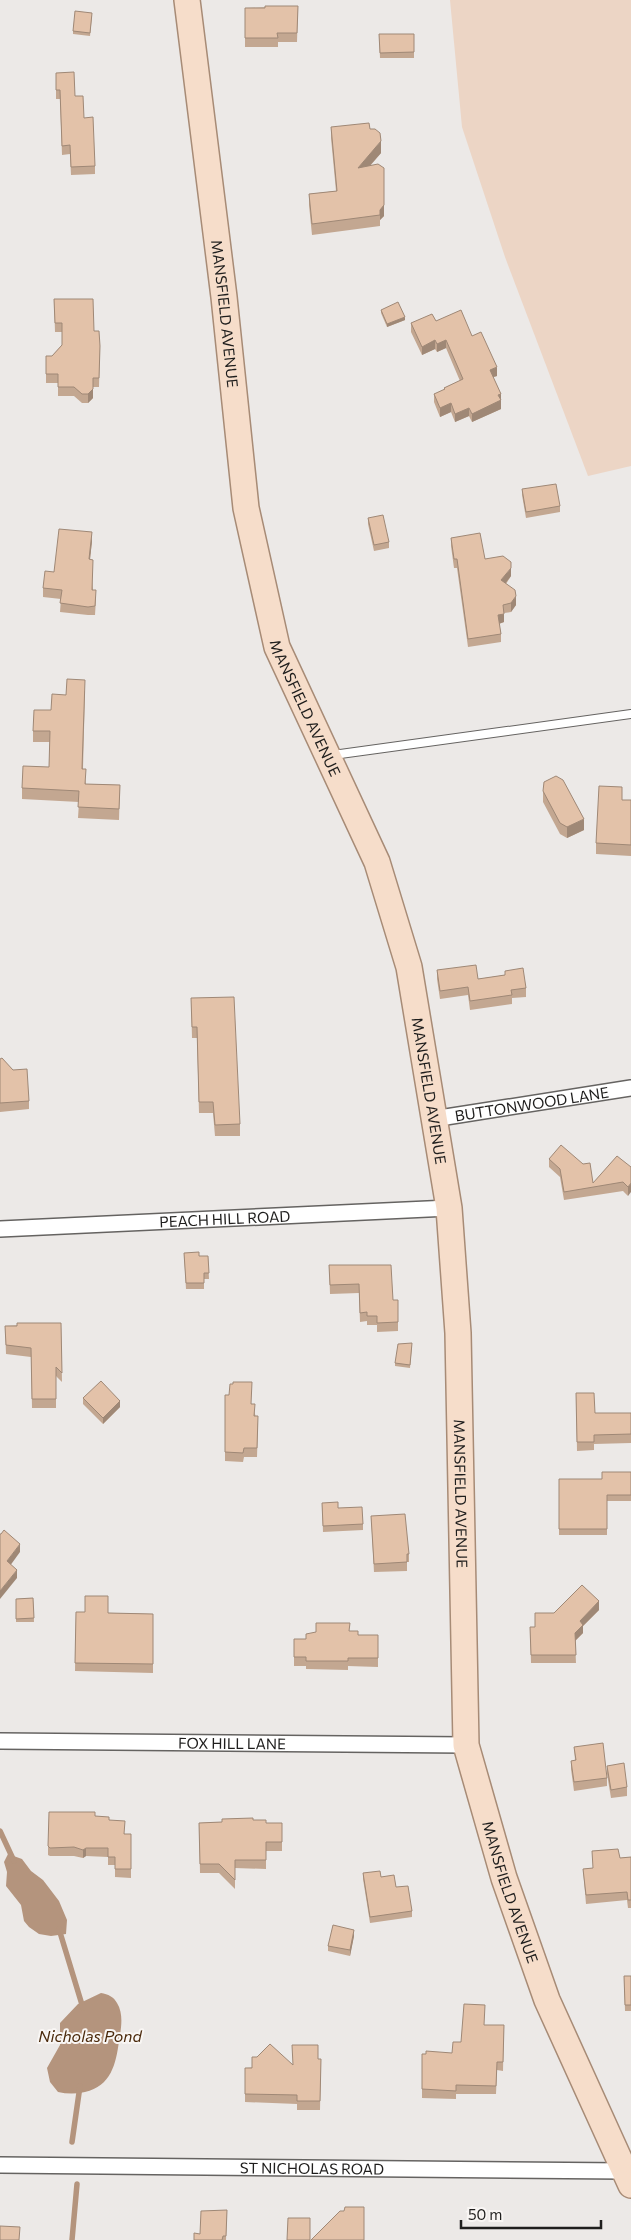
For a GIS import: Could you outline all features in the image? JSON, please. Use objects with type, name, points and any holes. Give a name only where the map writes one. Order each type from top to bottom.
[{"type":"main road","name":"MANSFIELD AVENUE","points":[[187,0],[224,297],[246,508],[277,647],[378,862],[409,967],[449,1208],[458,1333],[466,1745],[504,1878],[547,2000],[628,2178]]},
{"type":"street","name":"BUTTONWOOD LANE","points":[[433,1119],[631,1088]]},
{"type":"street","name":"PEACH HILL ROAD","points":[[0,1229],[449,1208]]},
{"type":"street","name":"FOX HILL LANE","points":[[0,1741],[466,1745]]},
{"type":"street","name":"ST NICHOLAS ROAD","points":[[0,2165],[628,2178]]},
{"type":"lane","points":[[328,756],[631,714]]},
{"type":"shaded area","points":[[450,0],[631,0],[631,466],[588,476],[505,257],[462,127]]},
{"type":"water","points":[[8,1854],[22,1859],[31,1871],[43,1880],[59,1901],[67,1920],[66,1934],[51,1936],[39,1934],[24,1921],[21,1905],[6,1886],[7,1872],[4,1862]]},
{"type":"water","name":"Nicholas Pond","points":[[101,1993],[114,1999],[121,2012],[121,2032],[111,2073],[101,2085],[94,2089],[75,2093],[58,2092],[50,2082],[47,2068],[60,2045],[60,2023],[78,2004]]},
{"type":"building","points":[[265,6],[298,6],[297,33],[277,33],[278,38],[245,38],[245,8],[265,8]]},
{"type":"building","points":[[75,11],[92,13],[90,33],[73,31]]},
{"type":"building","points":[[379,34],[414,34],[414,52],[380,53]]},
{"type":"building","points":[[74,72],[75,96],[83,96],[84,118],[93,117],[95,166],[71,167],[70,145],[62,146],[60,90],[56,90],[56,73]]},
{"type":"building","points":[[369,123],[370,129],[375,129],[380,133],[381,141],[358,168],[378,164],[384,168],[384,205],[380,210],[380,215],[312,224],[309,194],[337,191],[331,127]]},
{"type":"building","points":[[54,299],[93,299],[94,331],[99,331],[99,378],[93,378],[93,389],[88,394],[82,394],[74,387],[58,387],[58,374],[46,374],[46,356],[52,356],[62,345],[62,323],[55,323]]},
{"type":"building","points":[[398,302],[405,317],[387,324],[381,310]]},
{"type":"building","points":[[461,310],[472,336],[481,332],[497,367],[490,370],[501,394],[498,395],[501,400],[472,414],[469,408],[455,414],[451,403],[440,408],[434,394],[463,379],[446,340],[437,344],[435,340],[422,347],[411,323],[432,314],[436,321]]},
{"type":"building","points":[[556,484],[560,506],[526,512],[522,489]]},
{"type":"building","points":[[383,515],[389,542],[374,545],[368,518]]},
{"type":"building","points":[[59,529],[92,532],[89,559],[93,560],[92,590],[96,590],[95,606],[88,607],[60,603],[62,590],[43,588],[45,571],[54,572]]},
{"type":"building","points":[[480,533],[485,559],[503,556],[511,562],[511,568],[501,580],[515,590],[516,596],[511,603],[503,605],[504,614],[498,615],[501,634],[468,639],[457,559],[454,559],[451,538]]},
{"type":"building","points":[[67,679],[85,680],[82,769],[86,769],[85,784],[120,785],[119,809],[78,807],[79,791],[22,788],[23,766],[49,767],[50,731],[33,731],[34,710],[51,710],[52,694],[66,695]]},
{"type":"building","points":[[556,776],[563,780],[584,819],[567,827],[560,823],[543,791],[544,782]]},
{"type":"building","points":[[599,786],[622,787],[622,800],[631,800],[631,845],[596,843]]},
{"type":"building","points":[[476,965],[478,979],[505,975],[505,971],[523,968],[526,988],[511,990],[512,995],[470,1001],[468,987],[440,991],[437,970]]},
{"type":"building","points":[[234,997],[240,1124],[215,1125],[213,1102],[199,1102],[197,1027],[192,1027],[191,998]]},
{"type":"building","points":[[2,1058],[13,1070],[27,1069],[29,1101],[0,1103],[0,1059]]},
{"type":"building","points":[[561,1145],[583,1164],[590,1163],[593,1183],[617,1156],[631,1167],[631,1183],[628,1187],[623,1182],[564,1192],[560,1169],[549,1159]]},
{"type":"building","points":[[199,1252],[199,1256],[208,1256],[209,1273],[204,1273],[204,1283],[186,1283],[184,1253]]},
{"type":"building","points":[[329,1265],[391,1265],[393,1300],[398,1300],[398,1322],[377,1323],[377,1316],[367,1316],[367,1312],[360,1313],[359,1284],[330,1285]]},
{"type":"building","points":[[17,1323],[61,1323],[62,1373],[56,1367],[56,1399],[32,1399],[31,1348],[6,1345],[5,1326],[17,1326]]},
{"type":"building","points":[[412,1343],[410,1365],[395,1363],[398,1344]]},
{"type":"building","points":[[101,1381],[120,1401],[103,1418],[83,1398]]},
{"type":"building","points":[[233,1382],[252,1382],[251,1404],[255,1404],[254,1416],[258,1416],[257,1448],[244,1448],[243,1453],[225,1452],[225,1395],[229,1395],[230,1384],[233,1384]]},
{"type":"building","points":[[576,1393],[594,1393],[595,1413],[631,1413],[631,1434],[594,1435],[594,1442],[577,1442]]},
{"type":"building","points":[[602,1472],[631,1472],[631,1495],[607,1495],[607,1529],[559,1529],[559,1479],[602,1479]]},
{"type":"building","points":[[338,1502],[338,1508],[362,1507],[363,1524],[323,1526],[322,1503]]},
{"type":"building","points":[[405,1514],[409,1554],[407,1554],[407,1562],[374,1564],[371,1516]]},
{"type":"building","points":[[4,1530],[20,1544],[7,1561],[17,1570],[0,1591],[0,1534]]},
{"type":"building","points":[[582,1585],[599,1601],[580,1621],[583,1625],[575,1633],[576,1655],[531,1655],[530,1627],[535,1627],[535,1613],[554,1613]]},
{"type":"building","points":[[85,1596],[108,1596],[108,1613],[153,1614],[153,1664],[75,1663],[76,1612],[85,1612]]},
{"type":"building","points":[[33,1598],[34,1618],[16,1619],[16,1599]]},
{"type":"building","points":[[316,1623],[350,1623],[349,1631],[358,1631],[358,1635],[378,1635],[378,1658],[348,1658],[348,1661],[306,1661],[306,1657],[294,1657],[294,1639],[306,1639],[306,1634],[316,1632]]},
{"type":"building","points":[[603,1743],[607,1778],[574,1782],[571,1761],[576,1760],[574,1747]]},
{"type":"building","points":[[624,1763],[627,1787],[611,1790],[607,1766]]},
{"type":"building","points":[[49,1812],[95,1812],[95,1816],[109,1817],[109,1820],[125,1821],[124,1834],[131,1834],[131,1869],[115,1869],[115,1857],[108,1857],[108,1848],[86,1848],[83,1850],[74,1847],[50,1848],[48,1846]]},
{"type":"building","points":[[253,1818],[253,1820],[266,1820],[266,1823],[282,1823],[282,1842],[266,1842],[266,1860],[235,1860],[235,1880],[219,1864],[200,1864],[199,1823],[222,1822],[222,1819]]},
{"type":"building","points":[[618,1849],[620,1858],[631,1857],[631,1900],[628,1900],[627,1892],[586,1895],[583,1869],[593,1868],[592,1851]]},
{"type":"building","points":[[380,1871],[381,1877],[394,1875],[396,1887],[408,1886],[412,1911],[370,1917],[363,1873]]},
{"type":"building","points":[[333,1925],[354,1930],[350,1950],[328,1946]]},
{"type":"building","points":[[624,1976],[631,1976],[631,2005],[625,2005]]},
{"type":"building","points":[[464,2004],[485,2005],[484,2025],[504,2025],[503,2062],[497,2062],[496,2086],[456,2085],[456,2091],[422,2089],[422,2054],[426,2054],[426,2051],[452,2053],[453,2042],[461,2042]]},
{"type":"building","points":[[270,2044],[293,2065],[292,2045],[318,2045],[318,2059],[321,2059],[320,2101],[297,2101],[297,2095],[245,2094],[245,2068],[252,2068],[252,2057],[257,2057]]},
{"type":"building","points":[[345,2207],[364,2207],[364,2240],[311,2240],[340,2211],[344,2211]]},
{"type":"building","points":[[227,2210],[226,2236],[223,2236],[222,2240],[194,2240],[194,2233],[200,2234],[201,2211]]},
{"type":"building","points":[[288,2218],[310,2218],[310,2240],[287,2240]]},
{"type":"building","points":[[0,2226],[20,2227],[19,2240],[0,2240]]},
{"type":"waterway","points":[[0,1831],[14,1861]]},
{"type":"waterway","points":[[59,1929],[83,2008]]},
{"type":"waterway","points":[[72,2142],[80,2086]]},
{"type":"waterway","points":[[72,2240],[77,2184]]}]
